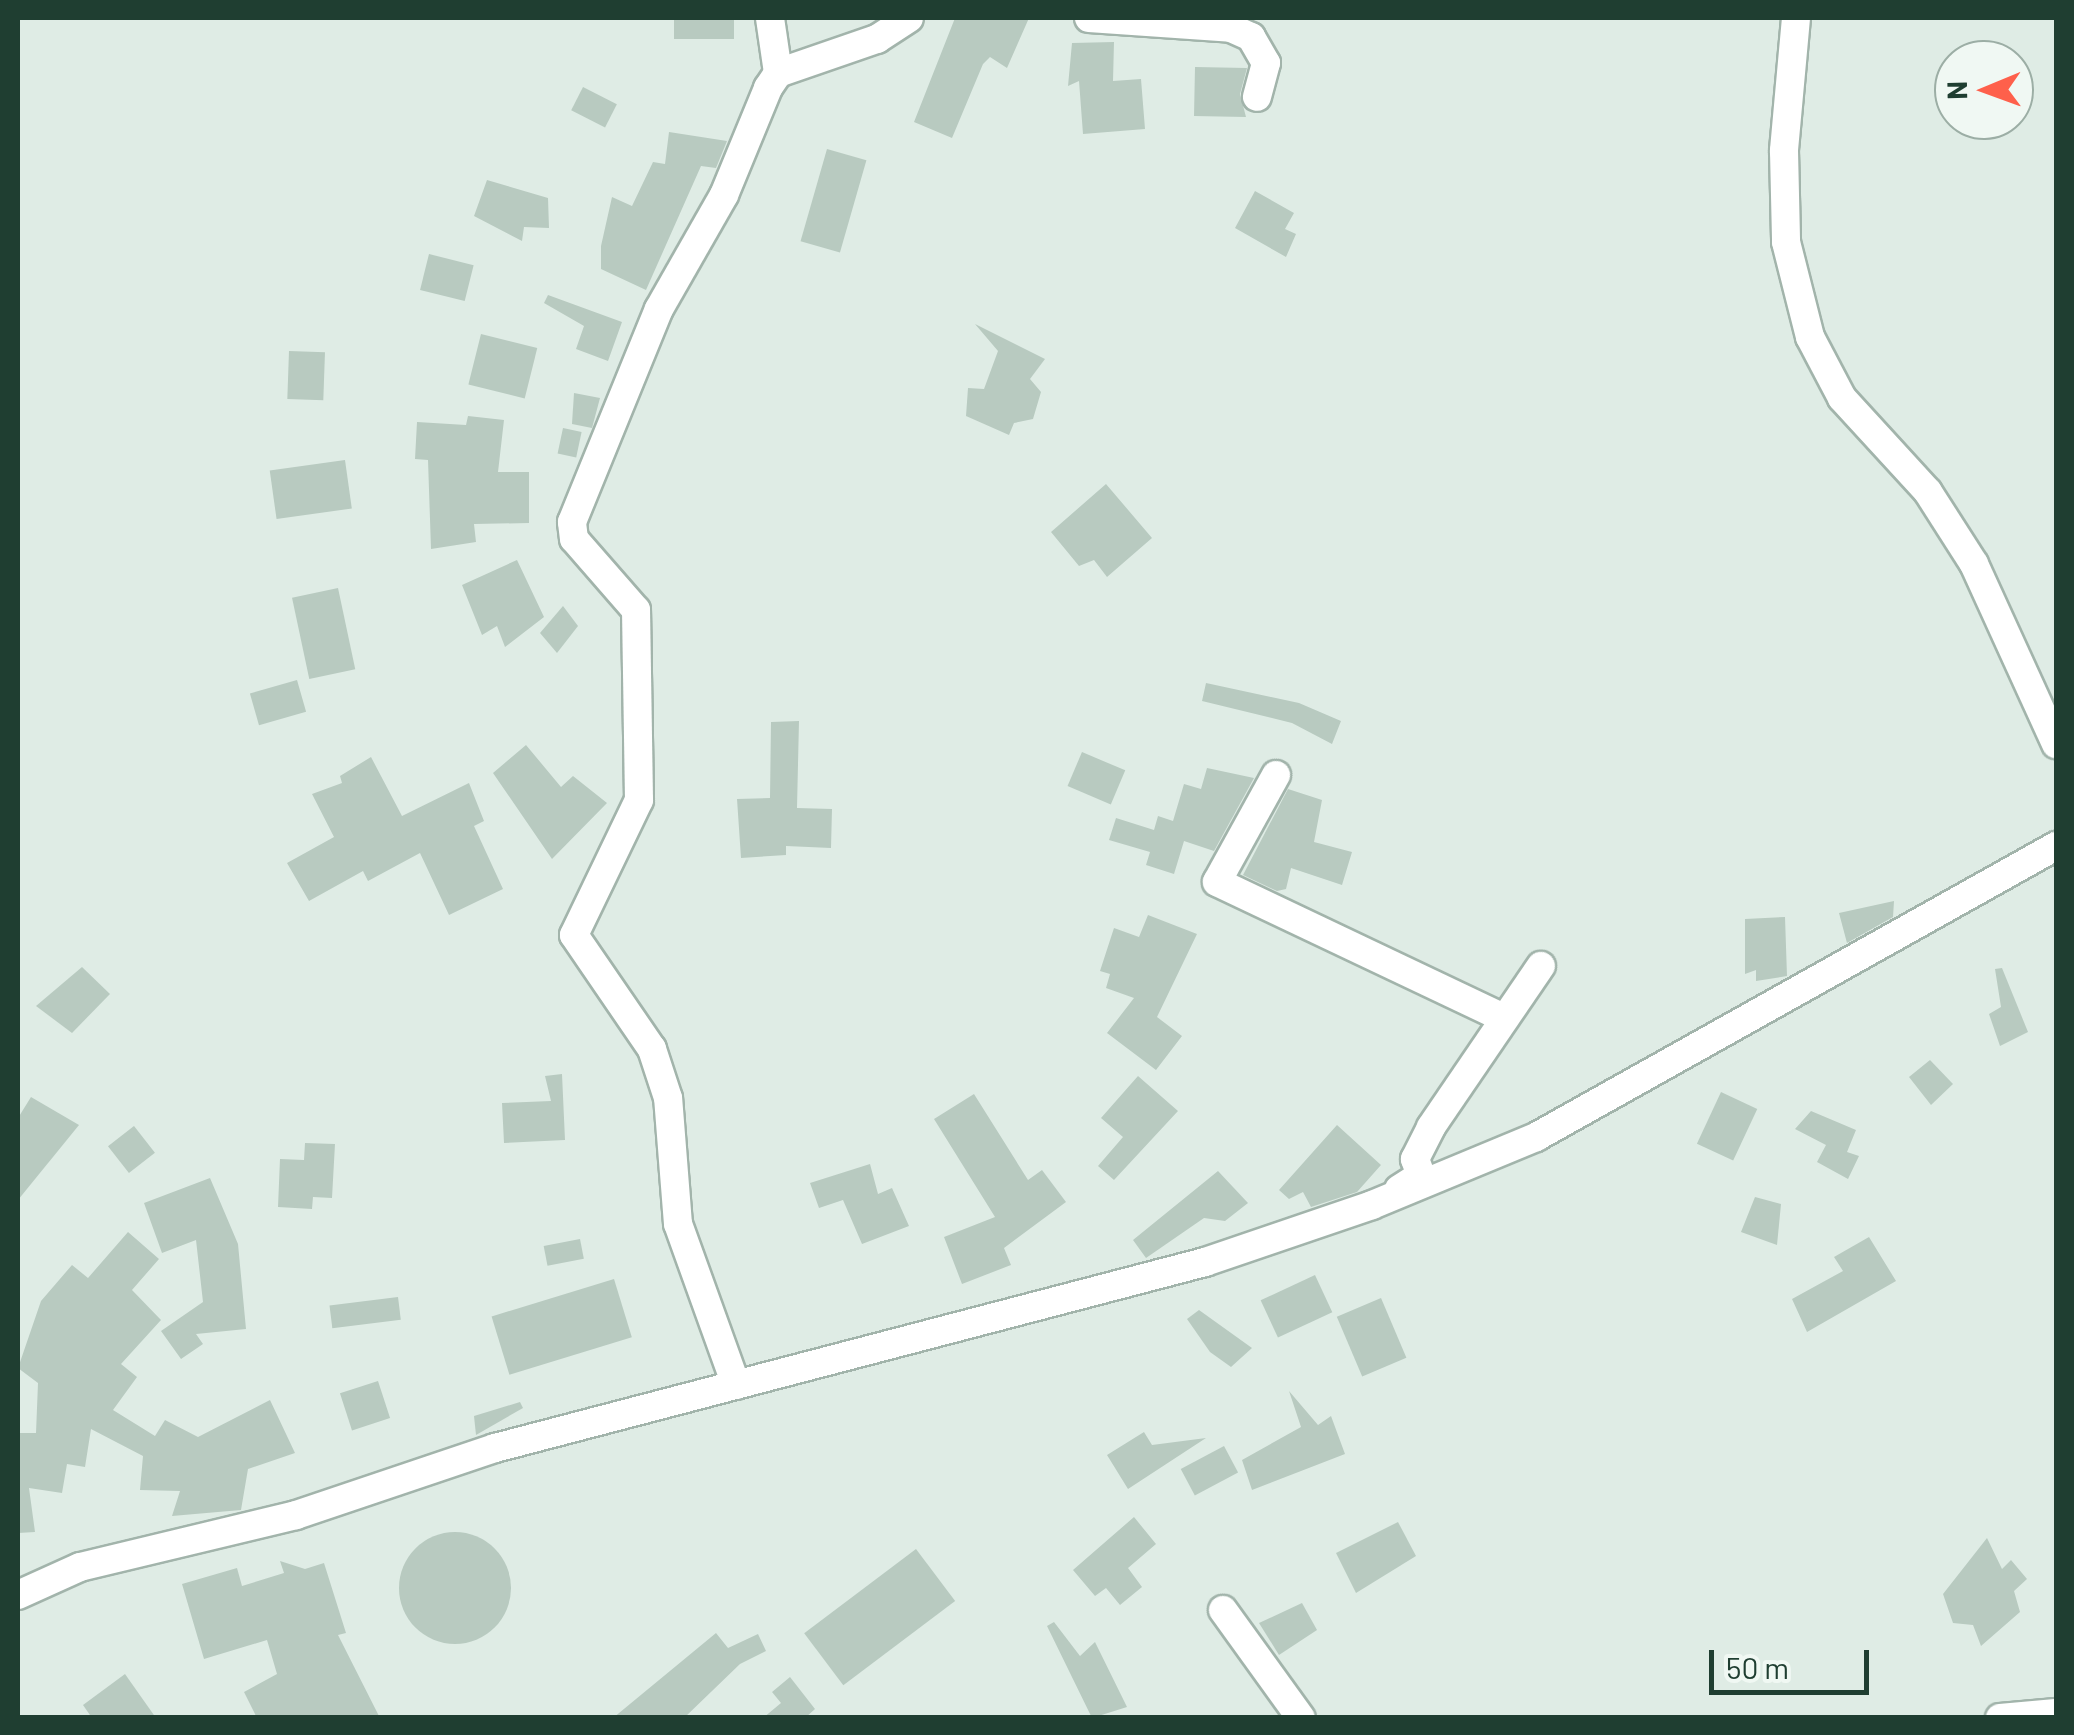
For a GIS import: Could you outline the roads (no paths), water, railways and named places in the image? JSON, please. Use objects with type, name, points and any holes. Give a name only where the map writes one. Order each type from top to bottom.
[{"type":"street","points":[[736,1386],[678,1224],[668,1098],[652,1049],[574,935],[639,800],[636,610],[574,539],[572,522],[659,309],[724,195],[778,73],[770,18]]},
{"type":"street","points":[[778,73],[877,38],[908,18]]},
{"type":"street","points":[[1089,18],[1231,28],[1251,37],[1266,62],[1258,97]]},
{"type":"street","points":[[1796,18],[1784,151],[1786,242],[1810,337],[1842,398],[1928,492],[1974,564],[2056,744]]},
{"type":"street","points":[[1276,776],[1217,882],[1503,1018]]},
{"type":"street","points":[[18,1595],[80,1567],[296,1515],[496,1448],[1205,1262],[1372,1205],[1536,1137],[2056,846]]},
{"type":"street","points":[[1372,1205],[1422,1175],[1415,1158],[1431,1127],[1542,966]]},
{"type":"street","points":[[1224,1610],[1301,1718]]},
{"type":"street","points":[[2000,1718],[2056,1713]]}]
